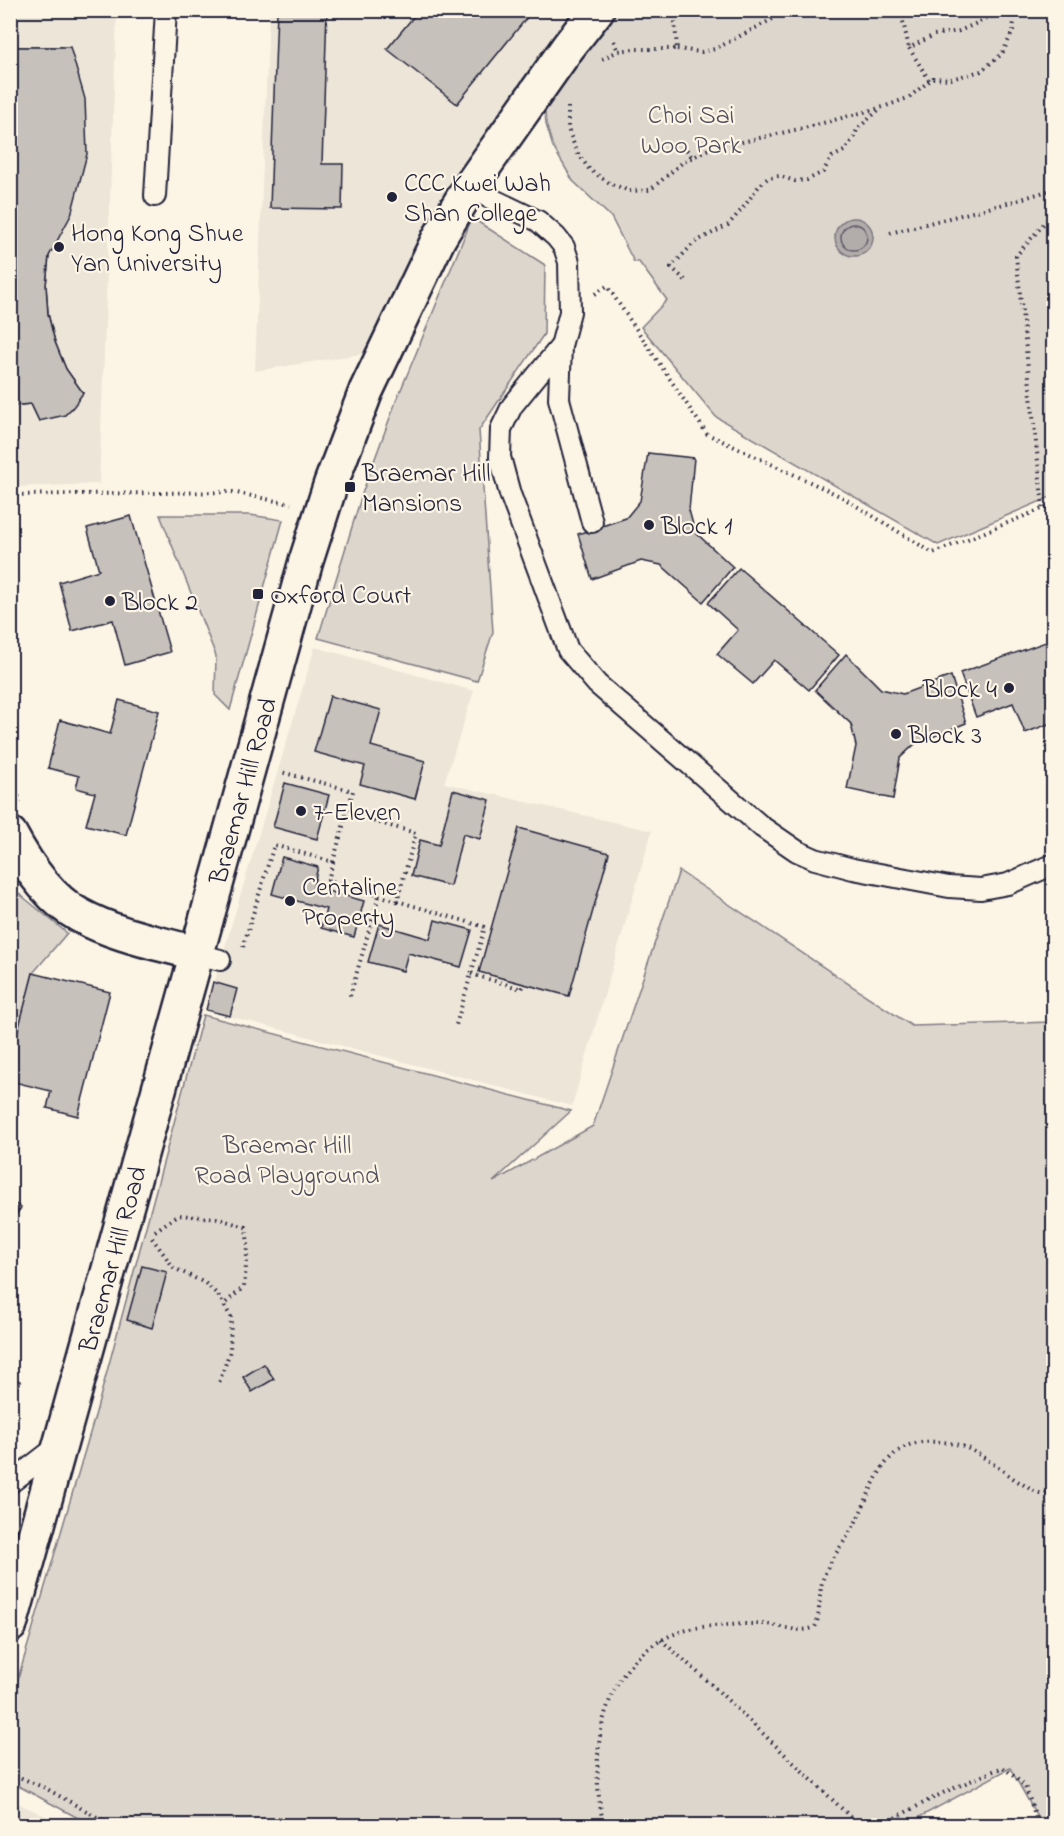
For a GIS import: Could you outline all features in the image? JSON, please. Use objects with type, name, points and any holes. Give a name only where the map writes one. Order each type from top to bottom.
[{"type":"street","name":"Braemar Hill Road","points":[[10,1625],[60,1445],[209,957],[306,561],[331,483],[366,391],[439,238],[469,188],[568,48],[605,23]]},
{"type":"street","points":[[10,834],[21,855],[52,895],[77,914],[106,928],[209,957]]},
{"type":"lane","points":[[155,196],[166,10]]},
{"type":"lane","points":[[469,188],[538,221],[564,247],[569,262],[570,312],[561,346],[559,399],[592,522]]},
{"type":"lane","points":[[561,346],[512,406],[501,429],[500,457],[510,494],[568,650],[586,673],[762,826],[797,851],[815,859],[853,870],[949,887],[981,889],[1008,884],[1053,864]]},
{"type":"lane","points":[[10,1483],[60,1445]]},
{"type":"path","points":[[675,10],[677,49]]},
{"type":"path","points":[[594,64],[618,51],[634,49],[677,49],[701,52],[715,49],[790,10]]},
{"type":"path","points":[[904,10],[902,17],[909,48],[929,80]]},
{"type":"path","points":[[909,48],[934,35],[959,31],[993,16],[997,10]]},
{"type":"path","points":[[568,103],[568,129],[576,152],[590,169],[609,183],[630,191],[650,190],[684,162],[707,150],[883,107],[908,98],[933,78],[951,79],[981,72],[1002,54],[1013,31],[1016,10]]},
{"type":"path","points":[[605,23],[618,51]]},
{"type":"path","points":[[685,280],[670,267],[695,242],[728,225],[768,178],[779,176],[795,181],[807,180],[823,172],[831,157],[844,151],[855,136],[857,129],[883,107]]},
{"type":"path","points":[[684,145],[692,158]]},
{"type":"path","points":[[890,233],[1053,189]]},
{"type":"path","points":[[1043,508],[1016,256],[1053,212]]},
{"type":"path","points":[[570,312],[607,286],[707,434],[842,497],[933,553],[1053,504]]},
{"type":"path","points":[[10,495],[232,492],[298,506]]},
{"type":"path","points":[[277,771],[353,791],[328,880],[485,927],[456,1025]]},
{"type":"path","points":[[347,814],[416,833],[397,901]]},
{"type":"path","points":[[240,956],[274,845],[333,862]]},
{"type":"path","points":[[350,996],[379,896]]},
{"type":"path","points":[[471,974],[522,990],[524,984]]},
{"type":"path","points":[[219,1383],[230,1351],[231,1317],[223,1305],[218,1295],[205,1283],[174,1268],[149,1234],[178,1215],[216,1218],[246,1227],[248,1245],[244,1287],[223,1305]]},
{"type":"path","points":[[604,1826],[597,1767],[600,1737],[609,1701],[631,1664],[661,1640],[682,1631],[710,1626],[760,1624],[799,1630],[815,1627],[818,1622],[823,1580],[831,1560],[855,1524],[877,1476],[894,1454],[913,1444],[943,1442],[963,1446],[1034,1491],[1043,1493],[1053,1490]]},
{"type":"path","points":[[661,1640],[712,1685],[860,1826]]},
{"type":"path","points":[[879,1826],[947,1791],[1003,1767],[1025,1786],[1040,1826]]},
{"type":"path","points":[[10,1773],[47,1789],[113,1826]]},
{"type":"shaded area","name":"Hong Kong Shue Yan University","points":[[10,11],[117,11],[99,484],[11,487]]},
{"type":"shaded area","name":"CCC Kwei Wah Shan College","points":[[269,11],[277,11],[270,207],[343,164],[322,164],[327,11],[419,11],[388,49],[456,104],[533,11],[578,11],[446,187],[373,352],[255,371]]},
{"type":"shaded area","points":[[315,647],[474,691],[444,783],[652,831],[572,1106],[206,1010]]},
{"type":"shaded area","points":[[11,1800],[64,1825],[11,1825]]},
{"type":"green space","name":"Choi Sai Woo Park","points":[[613,11],[1053,11],[1053,496],[938,545],[716,417],[641,327],[667,300],[639,262],[634,262],[611,217],[573,181],[553,147],[546,124],[544,100]]},
{"type":"green space","points":[[472,218],[545,265],[544,334],[479,430],[493,632],[477,681],[318,638],[363,491],[395,404]]},
{"type":"green space","points":[[160,515],[250,515],[283,520],[230,710],[215,695],[216,656]]},
{"type":"green space","name":"Braemar Hill Road Playground","points":[[679,871],[912,1026],[1053,1022],[1053,1825],[1042,1825],[1010,1768],[905,1825],[91,1825],[11,1782],[10,1706],[95,1416],[203,1015],[571,1111],[493,1182],[593,1126]]},
{"type":"green space","points":[[11,887],[67,933],[33,973],[11,1061]]},
{"type":"water","points":[[854,218],[861,219],[867,224],[872,230],[872,244],[867,250],[861,255],[854,256],[847,255],[841,250],[836,244],[835,237],[836,230],[841,224],[847,219]]},
{"type":"building","points":[[277,10],[327,10],[322,164],[343,164],[342,209],[270,208]]},
{"type":"building","points":[[419,10],[533,10],[457,104],[387,49]]},
{"type":"building","points":[[10,47],[62,47],[77,98],[80,125],[75,177],[49,256],[46,285],[48,314],[55,342],[66,369],[83,393],[39,421],[31,404],[10,406]]},
{"type":"building","points":[[10,47],[70,47],[85,99],[87,154],[71,215],[49,256],[46,285],[48,314],[55,342],[66,369],[83,393],[65,415],[39,421],[31,404],[10,406]]},
{"type":"building","name":"Block 1","points":[[648,453],[694,458],[689,510],[695,532],[733,567],[703,602],[661,565],[641,561],[592,579],[578,534],[626,518],[640,501]]},
{"type":"building","name":"Block 2","points":[[131,516],[170,652],[125,665],[113,620],[72,631],[59,582],[99,570],[87,528]]},
{"type":"building","points":[[739,568],[839,655],[809,690],[774,660],[753,684],[717,654],[738,630],[708,603]]},
{"type":"building","name":"Block 4","points":[[1054,639],[1054,722],[1025,733],[1013,703],[976,717],[960,673]]},
{"type":"building","name":"Block 3","points":[[846,654],[881,689],[903,694],[951,676],[966,723],[915,744],[900,758],[893,799],[847,789],[856,746],[851,724],[815,690]]},
{"type":"building","points":[[330,696],[381,710],[371,746],[425,761],[415,799],[360,784],[365,766],[314,752]]},
{"type":"building","points":[[119,700],[159,711],[126,835],[86,825],[95,793],[76,788],[79,776],[48,768],[60,720],[110,734]]},
{"type":"building","name":"7-Eleven","points":[[285,783],[329,795],[317,839],[273,827]]},
{"type":"building","points":[[453,790],[490,800],[480,839],[463,834],[450,886],[411,876],[420,840],[439,845]]},
{"type":"building","points":[[519,828],[609,853],[569,996],[479,972]]},
{"type":"building","points":[[282,857],[318,867],[313,887],[364,901],[354,937],[321,928],[326,909],[272,894]]},
{"type":"building","points":[[435,920],[472,930],[461,967],[408,953],[403,971],[368,962],[379,924],[430,939]]},
{"type":"building","points":[[33,973],[110,992],[78,1116],[47,1108],[51,1091],[10,1081],[10,1061]]},
{"type":"building","points":[[213,982],[237,989],[230,1016],[206,1010]]},
{"type":"building","points":[[10,1200],[21,1208],[10,1223]]},
{"type":"building","points":[[142,1266],[167,1272],[152,1328],[127,1320]]},
{"type":"building","points":[[264,1364],[274,1379],[252,1392],[243,1377]]},
{"type":"building","points":[[10,1375],[21,1382],[10,1396]]},
{"type":"place","name":"CCC Kwei Wah Shan College","points":[[392,197]]},
{"type":"place","name":"Hong Kong Shue Yan University","points":[[59,247]]},
{"type":"place","name":"Braemar Hill Mansions","points":[[350,487]]},
{"type":"place","name":"Block 1","points":[[649,525]]},
{"type":"place","name":"Oxford Court","points":[[258,594]]},
{"type":"place","name":"Block 2","points":[[110,601]]},
{"type":"place","name":"Block 4","points":[[1009,688]]},
{"type":"place","name":"Block 3","points":[[896,734]]},
{"type":"place","name":"7-Eleven","points":[[301,811]]},
{"type":"place","name":"Centaline Property","points":[[290,901]]}]
